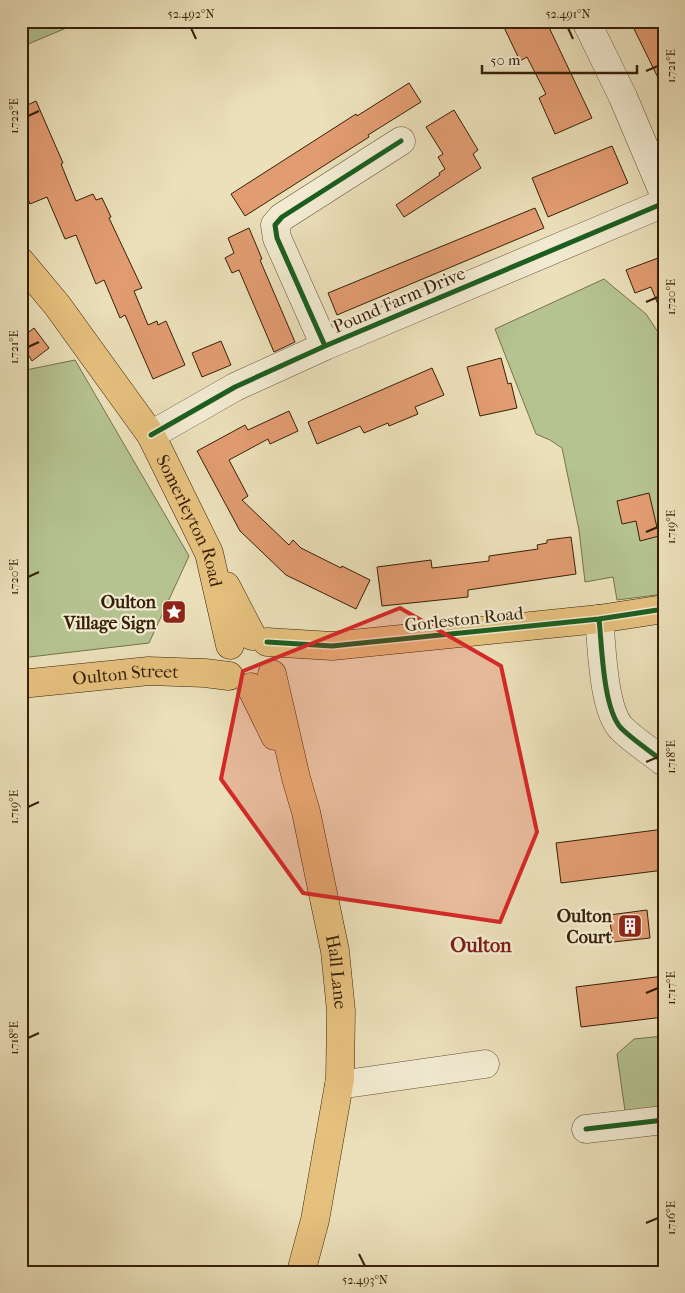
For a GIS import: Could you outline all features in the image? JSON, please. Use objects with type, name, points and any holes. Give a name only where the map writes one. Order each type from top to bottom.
[{"type":"main road","name":"Somerleyton Road","points":[[21,262],[58,306],[150,435],[209,553],[250,660]]},
{"type":"main road","name":"Gorleston Road","points":[[250,660],[332,646],[599,619],[664,609]]},
{"type":"main road","name":"Oulton Street","points":[[21,684],[250,660]]},
{"type":"main road","name":"Hall Lane","points":[[250,660],[296,778],[306,812],[335,951],[341,1011],[339,1085],[315,1220],[301,1272]]},
{"type":"street","points":[[586,21],[623,98],[664,194]]},
{"type":"street","points":[[325,346],[277,238],[275,225],[282,217],[401,141]]},
{"type":"street","name":"Pound Farm Drive","points":[[150,435],[235,387],[325,346],[664,203]]},
{"type":"street","points":[[599,619],[611,711],[621,727],[664,762]]},
{"type":"street","points":[[339,1085],[485,1064]]},
{"type":"street","points":[[586,1129],[664,1120]]},
{"type":"highlighted area","points":[[400,608],[501,666],[537,832],[500,922],[303,893],[221,779],[243,671]]},
{"type":"green space","points":[[21,21],[83,21],[21,47]]},
{"type":"green space","points":[[604,279],[646,314],[664,341],[664,594],[617,600],[613,577],[585,582],[579,530],[562,448],[536,434],[495,329]]},
{"type":"green space","points":[[75,360],[189,556],[149,643],[21,658],[21,371]]},
{"type":"green space","points":[[664,1036],[664,1106],[625,1111],[617,1054],[634,1039]]},
{"type":"building","points":[[501,21],[546,21],[592,118],[555,134],[539,98],[546,94],[527,57],[520,61]]},
{"type":"building","points":[[630,21],[664,21],[664,90],[640,41]]},
{"type":"building","points":[[409,83],[421,102],[245,216],[231,194],[356,114],[357,116]]},
{"type":"building","points":[[36,101],[63,163],[61,164],[76,201],[93,194],[96,200],[102,198],[111,217],[109,218],[142,288],[134,291],[148,325],[157,321],[158,325],[166,321],[185,365],[153,379],[125,315],[120,318],[104,280],[96,284],[76,235],[65,239],[47,197],[30,204],[21,182],[21,108]]},
{"type":"building","points":[[454,110],[478,150],[473,154],[481,168],[404,217],[396,205],[440,175],[439,173],[445,169],[438,157],[443,154],[426,127]]},
{"type":"building","points":[[612,146],[628,183],[548,217],[532,178]]},
{"type":"building","points":[[535,208],[544,228],[337,315],[328,293]]},
{"type":"building","points":[[249,228],[262,259],[260,260],[295,342],[274,352],[239,270],[232,273],[225,258],[234,253],[228,238]]},
{"type":"building","points":[[658,258],[664,273],[663,317],[651,287],[635,293],[626,270]]},
{"type":"building","points":[[34,328],[49,348],[32,361],[29,356],[21,361],[21,338]]},
{"type":"building","points":[[221,341],[231,365],[202,377],[192,353]]},
{"type":"building","points":[[501,358],[508,384],[511,383],[517,408],[480,416],[467,367]]},
{"type":"building","points":[[432,368],[444,395],[415,407],[418,414],[389,426],[388,423],[364,433],[360,426],[317,444],[308,422]]},
{"type":"building","points":[[289,411],[298,431],[270,444],[268,439],[229,460],[248,496],[242,500],[289,545],[293,540],[301,548],[370,580],[356,609],[286,575],[240,531],[197,451],[245,425],[248,430]]},
{"type":"building","points":[[649,493],[659,536],[640,541],[636,521],[622,524],[617,501]]},
{"type":"building","points":[[571,537],[576,574],[468,590],[468,597],[382,606],[377,567],[431,560],[432,568],[489,561],[489,556],[538,549],[537,545],[547,543],[547,540]]},
{"type":"building","points":[[664,829],[664,870],[561,883],[556,843]]},
{"type":"building","points":[[647,910],[650,938],[613,942],[609,915]]},
{"type":"building","points":[[664,976],[664,1017],[581,1027],[576,987]]},
{"type":"cycle path","points":[[325,346],[277,238],[275,225],[282,217],[401,141]]},
{"type":"cycle path","points":[[151,435],[235,387],[325,346],[664,203]]},
{"type":"cycle path","points":[[267,642],[332,646],[599,619],[664,609]]},
{"type":"cycle path","points":[[599,619],[604,676],[610,706],[615,719],[621,728],[664,762]]},
{"type":"cycle path","points":[[586,1129],[664,1120]]},
{"type":"place","name":"Oulton Village Sign","points":[[174,612]]},
{"type":"place","name":"Oulton Court","points":[[630,926]]},
{"type":"district","name":"Oulton","points":[[481,945]]}]
